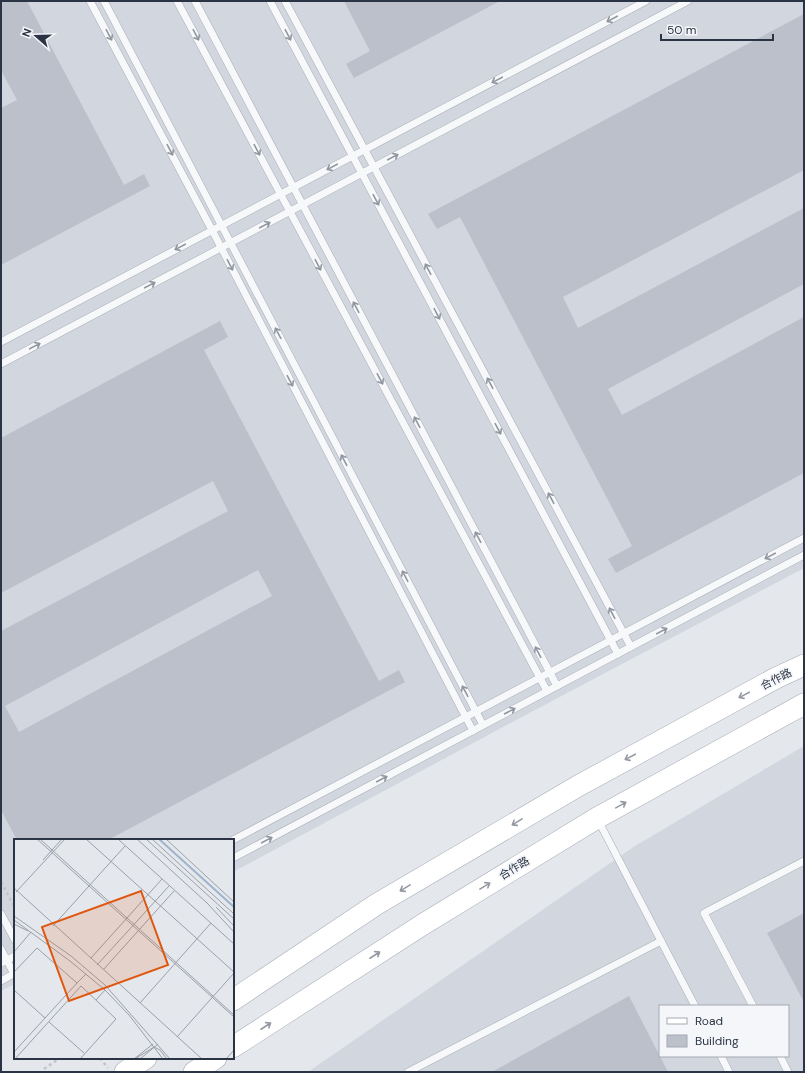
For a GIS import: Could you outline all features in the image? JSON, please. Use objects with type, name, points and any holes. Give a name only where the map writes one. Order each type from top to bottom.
[{"type":"main road","name":"合作路","points":[[234,999],[377,904],[571,790],[776,678],[804,665]]},
{"type":"main road","name":"合作路","points":[[234,1046],[422,925],[597,818],[804,704]]},
{"type":"main road","points":[[125,1072],[144,1059]]},
{"type":"main road","points":[[194,1072],[214,1059]]},
{"type":"lane","points":[[90,1],[212,230],[472,731]]},
{"type":"lane","points":[[104,1],[483,725]]},
{"type":"lane","points":[[177,1],[547,692]]},
{"type":"lane","points":[[195,1],[557,686]]},
{"type":"lane","points":[[270,1],[618,654]]},
{"type":"lane","points":[[285,1],[631,647]]},
{"type":"lane","points":[[1,342],[646,1]]},
{"type":"lane","points":[[1,364],[688,1]]},
{"type":"lane","points":[[234,839],[804,538]]},
{"type":"lane","points":[[234,857],[804,555]]},
{"type":"lane","points":[[597,818],[694,1005]]},
{"type":"lane","points":[[752,1005],[704,913],[804,861]]},
{"type":"lane","points":[[1,914],[14,938]]},
{"type":"lane","points":[[408,1072],[661,941]]},
{"type":"lane","points":[[1,949],[4,962],[14,974],[1,981]]},
{"type":"lane","points":[[4,962],[14,957]]},
{"type":"lane","points":[[722,1057],[729,1072]]},
{"type":"lane","points":[[780,1057],[788,1072]]},
{"type":"path","points":[[1,882],[14,905]]},
{"type":"path","points":[[44,1069],[59,1059]]},
{"type":"path","points":[[101,1059],[110,1072]]},
{"type":"shaded area","points":[[1,1],[804,1],[804,568],[234,871],[234,839],[14,839],[14,984],[1,991]]},
{"type":"shaded area","points":[[804,746],[804,1072],[308,1072],[635,846]]},
{"type":"building","points":[[1,1],[27,1],[124,185],[144,174],[150,186],[1,265],[1,108],[17,100],[1,70]]},
{"type":"building","points":[[344,1],[500,1],[354,78],[346,64],[370,51]]},
{"type":"building","points":[[804,14],[804,170],[563,297],[578,328],[804,208],[804,284],[608,389],[622,415],[804,317],[804,473],[616,573],[608,559],[632,546],[460,217],[437,229],[428,214]]},
{"type":"building","points":[[220,321],[228,337],[204,350],[379,681],[399,670],[405,682],[110,839],[16,839],[1,810],[1,631],[228,511],[213,481],[1,593],[1,438]],"holes":[[[258,570],[272,596],[19,732],[5,706]]]},
{"type":"building","points":[[804,913],[804,1002],[767,933]]},
{"type":"building","points":[[629,996],[668,1072],[492,1072]]}]
